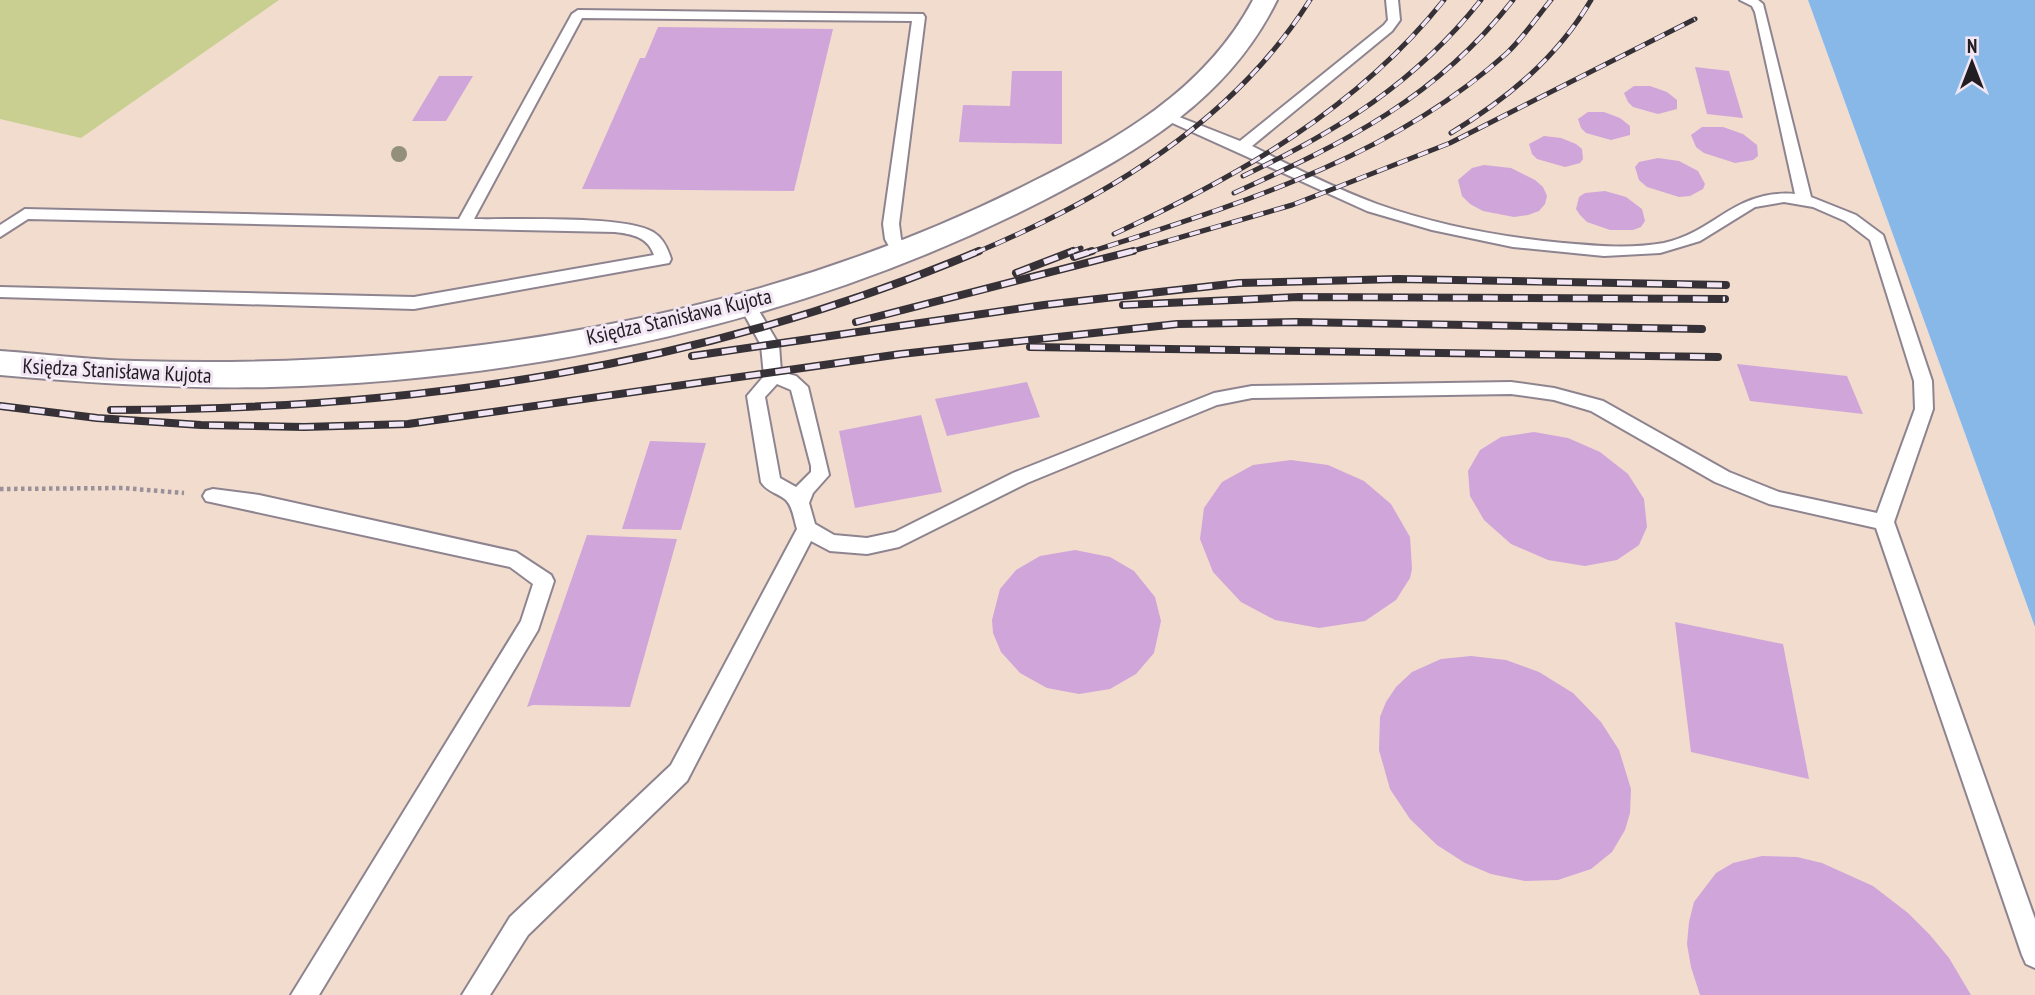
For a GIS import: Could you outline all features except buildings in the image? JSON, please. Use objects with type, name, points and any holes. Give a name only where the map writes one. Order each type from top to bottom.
[{"type":"street","name":"Księdza Stanisława Kujota","points":[[0,363],[84,372],[164,376],[258,376],[356,370],[542,348],[746,303],[901,253],[984,219],[1108,154],[1164,116],[1205,82],[1233,53],[1253,25],[1265,0]]},
{"type":"lane","points":[[1241,146],[1388,28],[1394,20],[1392,0]]},
{"type":"lane","points":[[1746,0],[1757,4],[1761,12],[1804,200]]},
{"type":"lane","points":[[464,224],[578,14],[919,17],[891,223],[892,239],[901,253]]},
{"type":"lane","points":[[1164,116],[1241,146],[1331,190],[1391,214],[1507,242],[1578,249],[1631,251],[1664,248],[1687,241],[1751,204],[1774,197],[1804,200],[1835,209],[1861,223],[1877,238],[1923,381],[1924,409],[1884,522],[2035,955]]},
{"type":"lane","points":[[0,232],[25,214],[627,228],[654,239],[663,259],[414,303],[0,292]]},
{"type":"lane","points":[[746,303],[770,345],[773,377],[756,396],[771,482],[791,493],[799,503],[807,528],[830,543],[867,546],[899,539],[1020,478],[1214,399],[1252,392],[1511,388],[1554,394],[1597,406],[1722,477],[1776,499],[1884,522]]},
{"type":"lane","points":[[773,377],[790,380],[799,387],[820,466],[820,475],[805,489],[799,503]]},
{"type":"lane","points":[[213,496],[259,503],[516,560],[544,581],[531,624],[304,995]]},
{"type":"lane","points":[[475,995],[519,926],[678,773],[807,528]]},
{"type":"path","points":[[0,489],[123,488],[213,496]]},
{"type":"shaded area","points":[[0,0],[1808,0],[2035,627],[2035,995],[0,995]]},
{"type":"green space","points":[[0,0],[279,0],[81,138],[0,119]]},
{"type":"water","points":[[1808,0],[2035,0],[2035,627]]},
{"type":"railway","points":[[975,253],[1072,207],[1163,152],[1205,119],[1244,83],[1279,44],[1310,0]]},
{"type":"railway","points":[[1114,234],[1250,163],[1334,107],[1410,39],[1444,0]]},
{"type":"railway","points":[[1243,176],[1311,141],[1373,102],[1429,56],[1481,0]]},
{"type":"railway","points":[[1234,193],[1351,136],[1420,91],[1483,35],[1513,0]]},
{"type":"railway","points":[[1087,253],[1254,197],[1361,151],[1412,123],[1461,90],[1507,53],[1551,0]]},
{"type":"railway","points":[[1451,133],[1492,106],[1530,75],[1563,40],[1591,0]]},
{"type":"railway","points":[[1132,251],[1292,205],[1450,143],[1695,19]]},
{"type":"railway","points":[[1068,253],[1081,248]]},
{"type":"railway","points":[[111,410],[334,402],[444,391],[553,374],[661,353],[769,325],[874,291],[979,251]]},
{"type":"railway","points":[[1016,273],[1073,251]]},
{"type":"railway","points":[[1074,257],[1092,251]]},
{"type":"railway","points":[[856,322],[1132,251]]},
{"type":"railway","points":[[1126,253],[1132,251]]},
{"type":"railway","points":[[692,356],[1044,305],[1239,283],[1398,279],[1726,285]]},
{"type":"railway","points":[[1123,305],[1299,297],[1725,299]]},
{"type":"railway","points":[[0,406],[97,418],[201,425],[304,427],[408,424],[901,354],[1177,324],[1296,322],[1702,329]]},
{"type":"railway","points":[[1030,347],[1718,357]]}]
